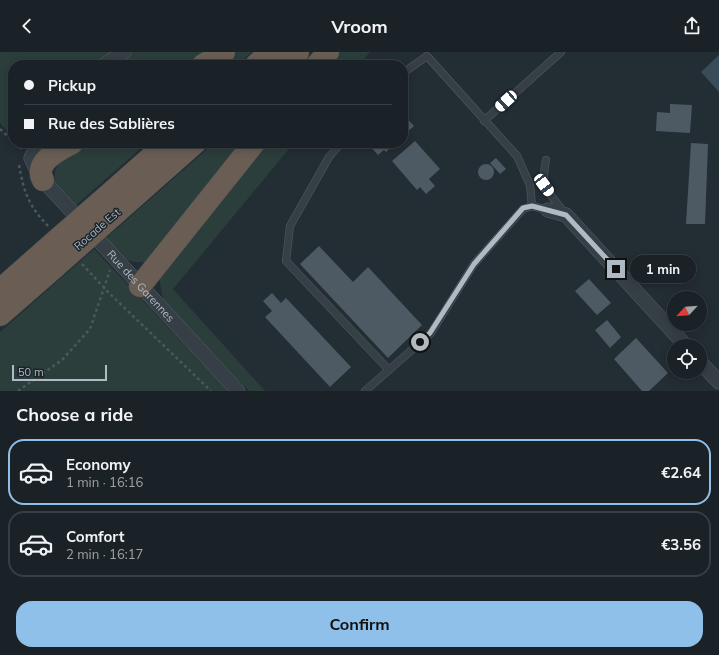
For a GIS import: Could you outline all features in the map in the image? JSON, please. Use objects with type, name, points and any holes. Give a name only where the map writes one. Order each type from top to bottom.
[{"type":"highway","points":[[211,60],[224,52]]},
{"type":"highway","points":[[261,60],[270,52]]},
{"type":"highway","points":[[289,60],[298,52]]},
{"type":"highway","points":[[321,60],[328,52]]},
{"type":"highway","points":[[43,180],[40,173],[44,163],[52,155],[64,148]]},
{"type":"highway","name":"Rocade Est","points":[[111,205],[162,148]]},
{"type":"highway","name":"Rocade Est","points":[[0,315],[49,259],[111,205],[188,148]]},
{"type":"highway","points":[[140,286],[250,148]]},
{"type":"highway","name":"Rocade Est","points":[[0,290],[49,259]]},
{"type":"street","points":[[112,60],[124,52]]},
{"type":"street","name":"Rue des Garennes","points":[[36,148],[32,162],[43,180],[238,391]]},
{"type":"street","points":[[548,210],[566,215],[680,339]]},
{"type":"street","points":[[707,369],[719,382]]},
{"type":"lane","points":[[484,121],[561,52]]},
{"type":"lane","points":[[408,69],[427,56],[517,156],[530,185],[532,206]]},
{"type":"lane","points":[[336,148],[329,157],[290,226],[286,261],[388,370]]},
{"type":"lane","points":[[546,160],[543,174],[544,185],[566,215]]},
{"type":"lane","points":[[365,391],[430,333],[474,264],[523,208],[532,206],[548,210]]},
{"type":"path","points":[[0,129],[8,136]]},
{"type":"path","points":[[33,148],[27,150],[18,161],[24,192],[36,214],[52,231]]},
{"type":"path","points":[[18,391],[62,360],[90,329],[114,258]]},
{"type":"path","points":[[78,259],[104,288],[211,391]]},
{"type":"green space","points":[[0,52],[206,52],[192,60],[8,60],[8,132],[0,123]]},
{"type":"green space","points":[[237,52],[252,52],[243,60],[223,60]]},
{"type":"green space","points":[[339,52],[370,52],[363,60],[332,60]]},
{"type":"green space","points":[[77,148],[141,148],[75,206],[55,184],[55,172],[60,158]]},
{"type":"green space","points":[[208,148],[243,148],[151,261],[130,261],[120,255],[106,238]]},
{"type":"green space","points":[[259,148],[290,148],[173,289],[265,391],[249,391],[163,300],[159,278]]},
{"type":"green space","points":[[94,249],[228,391],[0,391],[0,332]]},
{"type":"water","points":[[719,55],[719,92],[701,72]]},
{"type":"building","points":[[670,104],[692,105],[690,133],[656,131],[657,112],[670,113]]},
{"type":"building","points":[[408,119],[414,126],[408,131]]},
{"type":"building","points":[[415,141],[440,169],[429,179],[435,186],[426,194],[420,187],[417,190],[392,161]]},
{"type":"building","points":[[691,143],[708,144],[705,224],[686,224]]},
{"type":"building","points":[[372,148],[390,148],[386,152],[384,150],[378,155]]},
{"type":"building","points":[[496,158],[506,169],[500,174],[490,163]]},
{"type":"building","points":[[483,164],[489,164],[494,169],[492,178],[489,180],[483,180],[478,175],[478,169]]},
{"type":"building","points":[[319,246],[353,282],[368,267],[422,325],[388,358],[300,264]]},
{"type":"building","points":[[589,279],[611,303],[597,315],[575,291]]},
{"type":"building","points":[[272,293],[281,303],[286,298],[351,367],[330,387],[265,317],[272,311],[263,301]]},
{"type":"building","points":[[607,320],[621,337],[610,348],[595,330]]},
{"type":"building","points":[[636,338],[667,372],[667,374],[649,391],[642,391],[614,359]]},
{"type":"route","points":[[420,342],[430,333],[474,264],[523,208],[532,206],[566,215],[616,269]]}]
